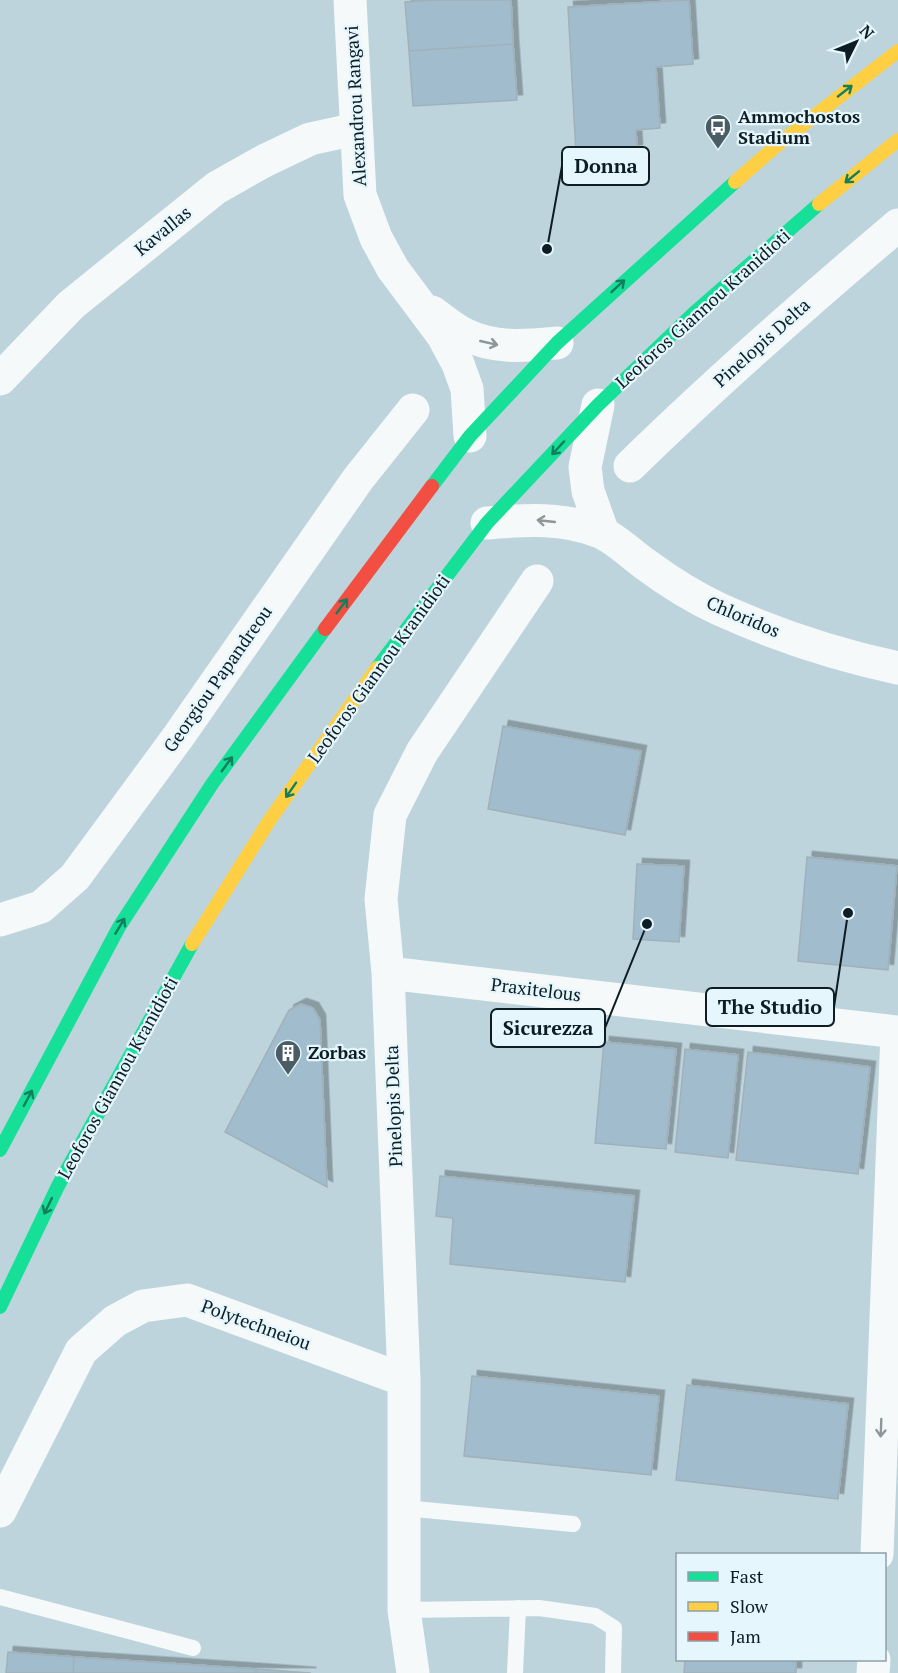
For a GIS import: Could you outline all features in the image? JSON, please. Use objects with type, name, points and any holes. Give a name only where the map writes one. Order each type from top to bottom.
[{"type":"main road","points":[[0,1150],[119,927],[212,784],[470,436],[557,343],[687,224],[776,146],[898,51]]},
{"type":"main road","name":"Leoforos Giannou Kranidioti","points":[[0,1307],[58,1186],[197,934],[269,821],[381,661],[487,523],[598,405],[747,265],[898,140]]},
{"type":"street","name":"Alexandrou Rangavi","points":[[350,0],[360,195],[376,238],[388,259],[443,336],[458,364],[467,389],[470,436]]},
{"type":"street","name":"Kavallas","points":[[0,379],[71,305],[216,188],[310,139],[356,129]]},
{"type":"street","name":"Pinelopis Delta","points":[[630,466],[687,410],[898,225]]},
{"type":"street","name":"Alexandrou Rangavi","points":[[421,304],[463,333],[488,344],[516,347],[557,343]]},
{"type":"street","points":[[598,405],[585,467],[588,491],[603,533]]},
{"type":"street","name":"Georgiou Papandreou","points":[[0,920],[41,907],[75,877],[178,737],[358,479],[413,410]]},
{"type":"street","name":"Chloridos","points":[[487,523],[535,519],[576,525],[603,533],[681,588],[718,609],[763,627],[839,652],[898,668]]},
{"type":"street","name":"Pinelopis Delta","points":[[413,1673],[404,1610],[404,1380],[388,973],[381,899],[390,815],[422,752],[537,581]]},
{"type":"street","name":"Praxitelous","points":[[388,973],[898,1032]]},
{"type":"street","points":[[877,1553],[888,1484],[898,1032]]},
{"type":"street","name":"Polytechneiou","points":[[0,1511],[81,1351],[115,1321],[143,1306],[187,1300],[404,1380]]},
{"type":"lane","points":[[404,1508],[573,1524]]},
{"type":"lane","points":[[0,1597],[193,1648]]},
{"type":"lane","points":[[515,1673],[518,1608]]},
{"type":"lane","points":[[404,1610],[539,1608],[595,1616],[614,1628],[613,1673]]},
{"type":"building","points":[[511,0],[513,44],[409,51],[405,2]]},
{"type":"building","points":[[689,0],[693,64],[656,67],[660,128],[636,130],[637,150],[576,153],[568,7]]},
{"type":"building","points":[[513,44],[517,100],[413,106],[409,51]]},
{"type":"building","points":[[503,726],[641,751],[625,835],[488,809]]},
{"type":"building","points":[[807,857],[897,866],[888,970],[798,961]]},
{"type":"building","points":[[637,864],[684,866],[679,942],[633,939]]},
{"type":"building","name":"Zorbas","points":[[301,1004],[313,1008],[320,1020],[327,1187],[225,1132],[289,1010]]},
{"type":"building","points":[[604,1042],[676,1049],[666,1149],[595,1143]]},
{"type":"building","points":[[685,1049],[738,1055],[728,1158],[675,1152]]},
{"type":"building","points":[[748,1052],[870,1067],[858,1174],[736,1160]]},
{"type":"building","points":[[440,1176],[634,1196],[625,1282],[450,1264],[453,1218],[436,1216]]},
{"type":"building","points":[[472,1376],[659,1396],[651,1475],[464,1456]]},
{"type":"building","points":[[687,1385],[848,1404],[838,1499],[676,1480]]},
{"type":"building","points":[[8,1652],[74,1657],[73,1673],[6,1673]]},
{"type":"building","points":[[74,1657],[256,1669],[256,1673],[73,1673]]},
{"type":"building","points":[[685,1661],[796,1661],[796,1673],[684,1673]]},
{"type":"building","points":[[256,1669],[311,1673],[256,1673]]},
{"type":"traffic: fast","points":[[432,486],[470,436],[557,343],[735,182]]},
{"type":"traffic: fast","points":[[377,668],[487,523],[598,405],[694,313],[819,204]]},
{"type":"traffic: fast","points":[[0,1150],[119,927],[212,784],[325,629]]},
{"type":"traffic: fast","points":[[0,1307],[58,1186],[192,944]]},
{"type":"traffic: slow","points":[[735,182],[776,146],[898,51]]},
{"type":"traffic: slow","points":[[819,204],[898,140]]},
{"type":"traffic: slow","points":[[192,944],[269,821],[377,668]]},
{"type":"traffic: jam","points":[[325,629],[432,486]]},
{"type":"place","name":"Ammochostos Stadium","points":[[718,150]]},
{"type":"place","name":"Donna","points":[[547,249]]},
{"type":"place","name":"The Studio","points":[[848,913]]},
{"type":"place","name":"Sicurezza","points":[[647,924]]},
{"type":"place","name":"Zorbas","points":[[288,1076]]}]
